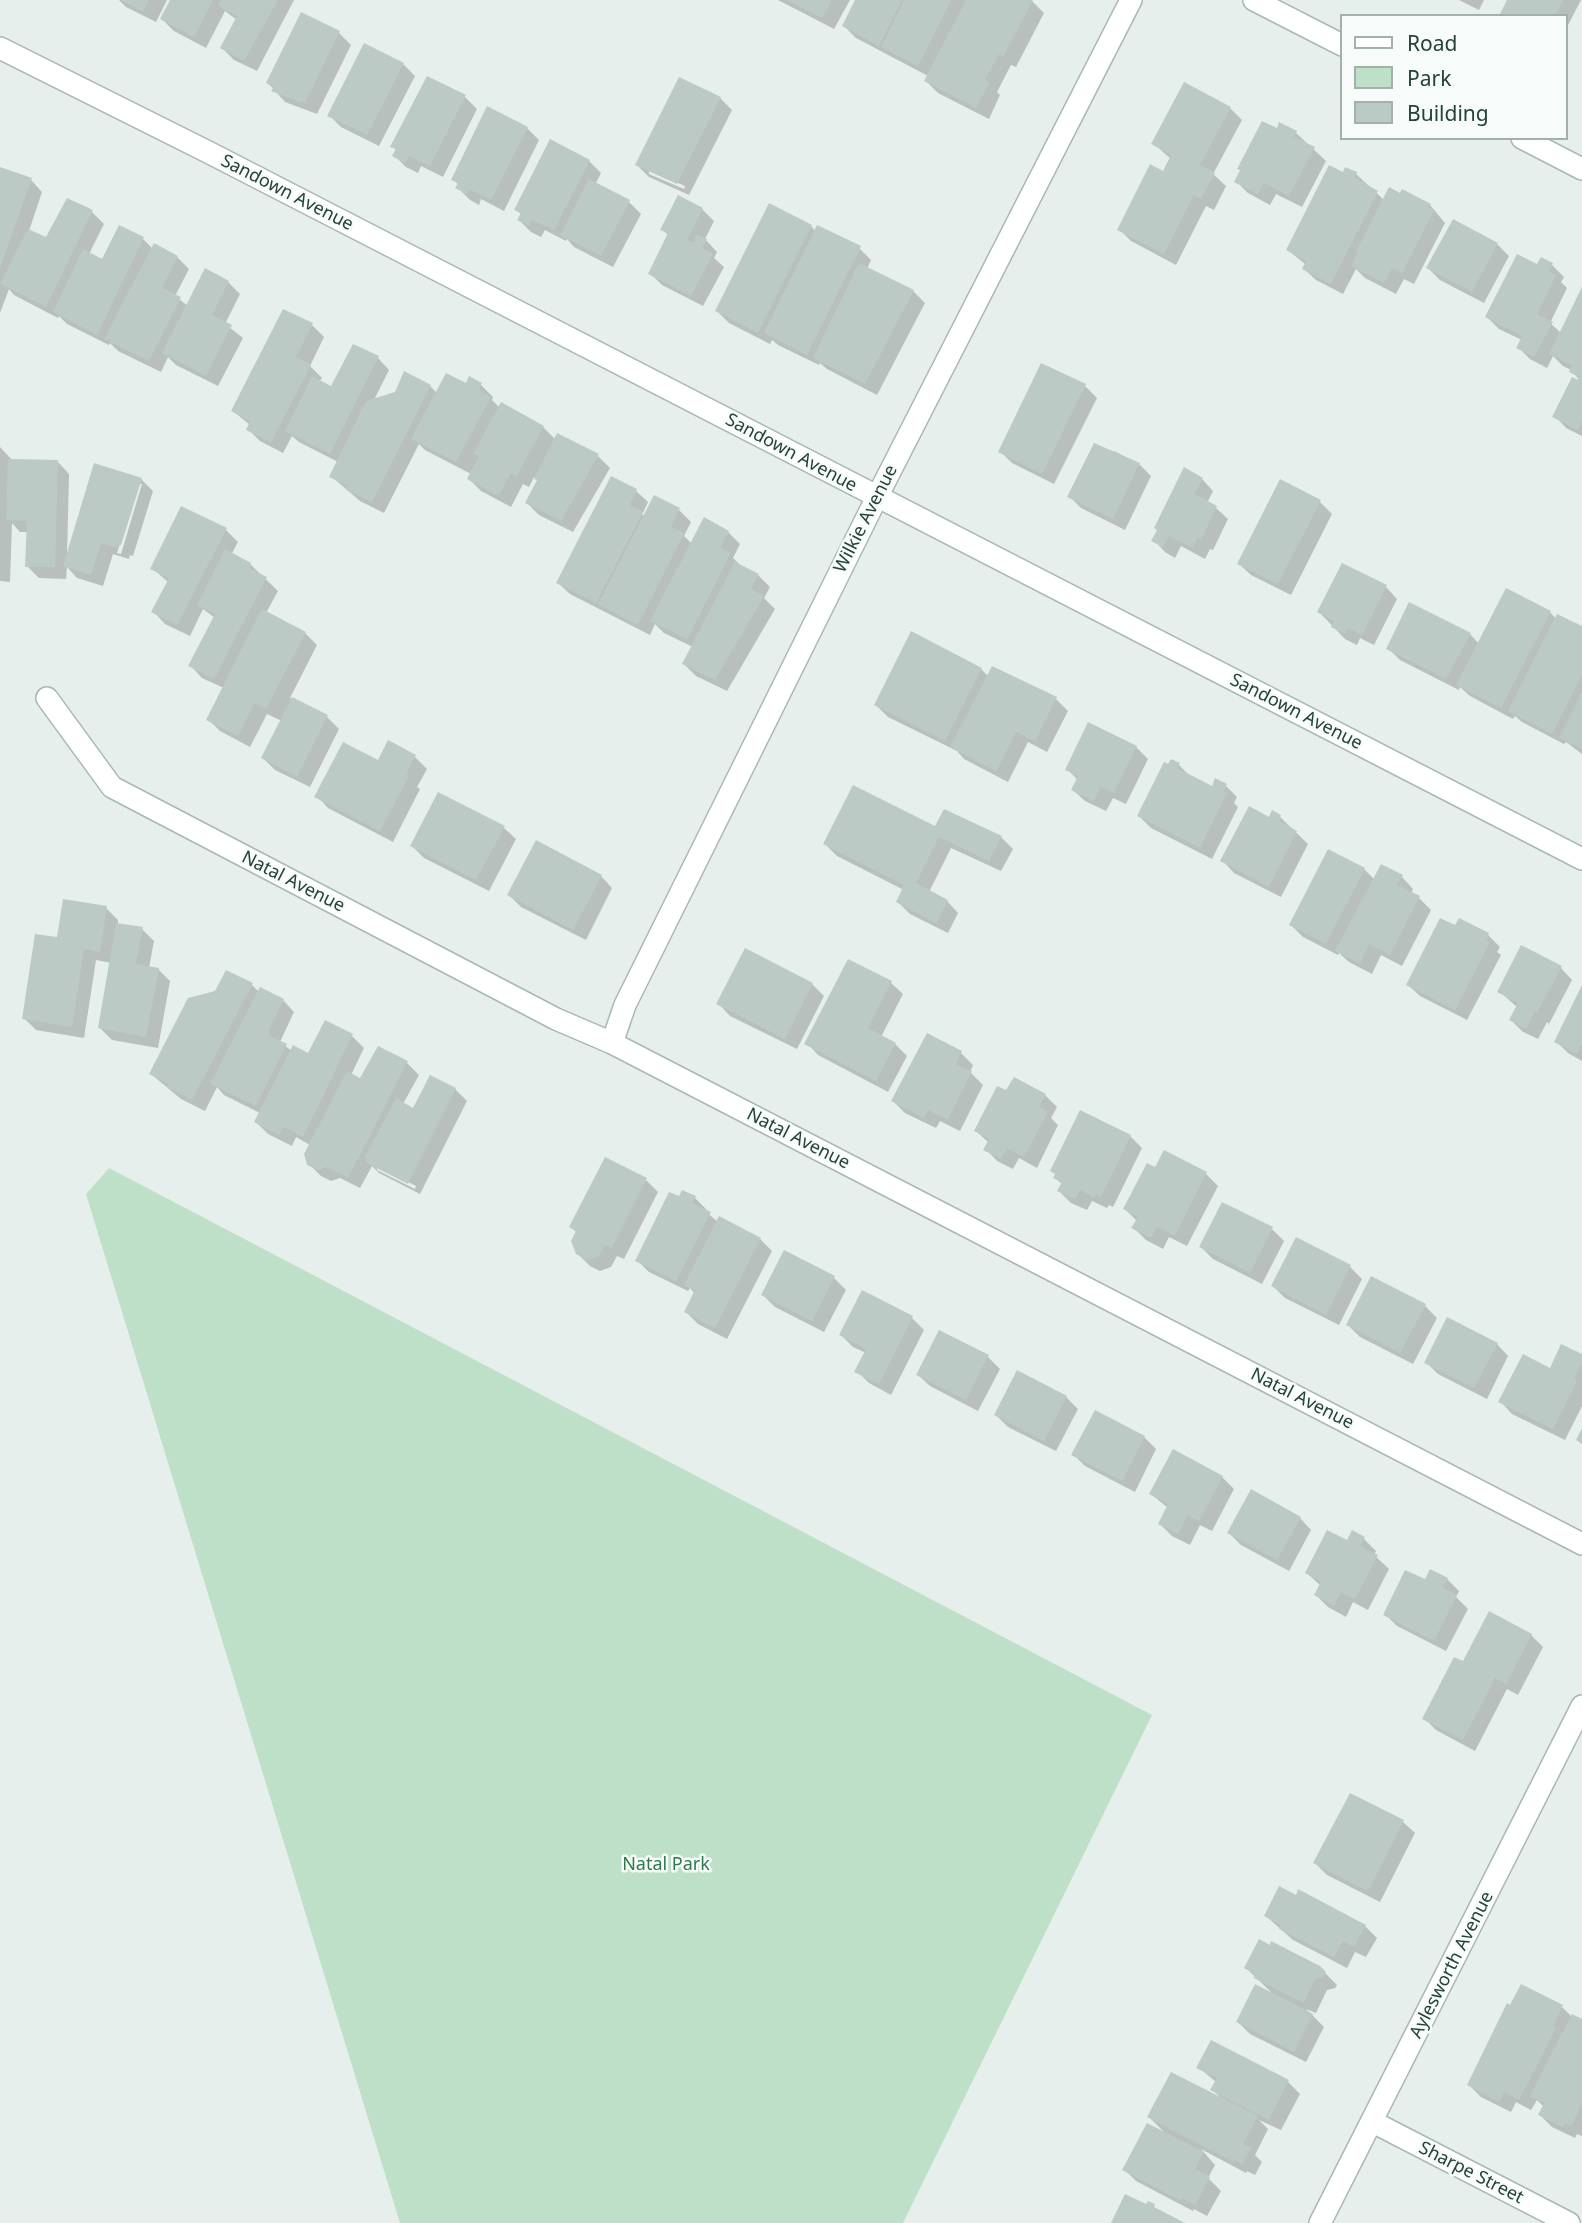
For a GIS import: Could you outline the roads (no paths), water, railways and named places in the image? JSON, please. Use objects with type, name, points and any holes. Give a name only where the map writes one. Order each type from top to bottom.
[{"type":"street","name":"Wilkie Avenue","points":[[612,1042],[625,1004],[877,497],[1131,0]]},
{"type":"street","points":[[1255,0],[1340,44]]},
{"type":"street","name":"Sandown Avenue","points":[[0,48],[221,158],[1582,859]]},
{"type":"street","points":[[1526,140],[1582,169]]},
{"type":"street","name":"Natal Avenue","points":[[47,698],[112,787],[556,1019],[612,1042],[1582,1544]]},
{"type":"street","name":"Aylesworth Avenue","points":[[1320,2223],[1582,1706]]},
{"type":"street","name":"Sharpe Street","points":[[1373,2122],[1569,2223]]},
{"type":"park label","name":"Natal Park","points":[[666,1865]]}]
